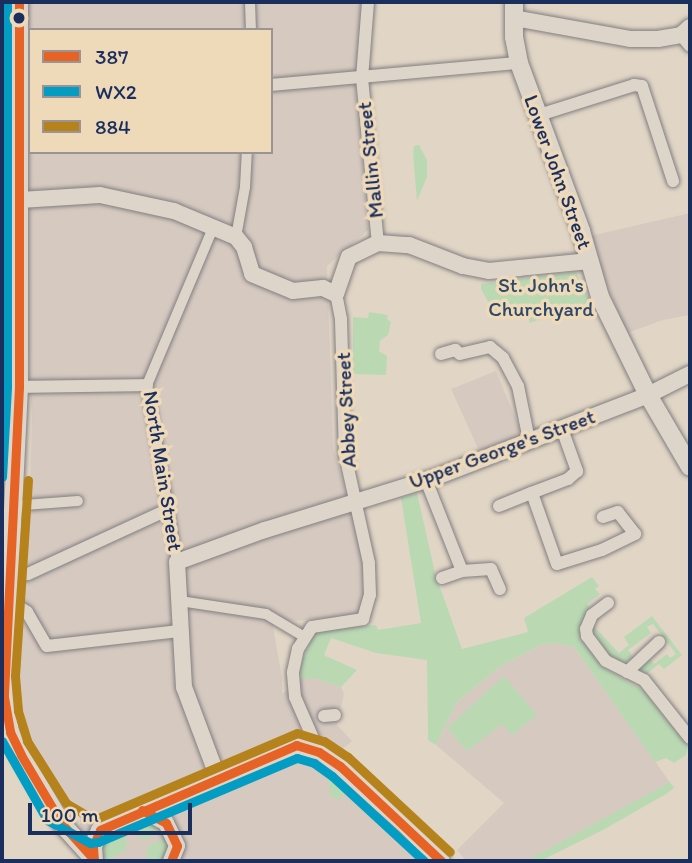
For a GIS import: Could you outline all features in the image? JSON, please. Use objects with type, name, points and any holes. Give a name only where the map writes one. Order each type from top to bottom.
[{"type":"main road","points":[[19,2],[19,387],[9,479],[9,576],[3,676],[6,713],[16,746],[62,824],[95,847]]},
{"type":"main road","name":"Lower John Street","points":[[514,10],[519,63],[606,310],[648,395],[690,467]]},
{"type":"main road","points":[[95,847],[142,810],[296,745],[319,752],[406,825],[441,861]]},
{"type":"main road","points":[[57,812],[85,828],[95,847]]},
{"type":"street","points":[[250,2],[251,28]]},
{"type":"street","name":"Mallin Street","points":[[368,2],[362,78],[378,243]]},
{"type":"street","points":[[514,10],[631,38],[687,36]]},
{"type":"street","points":[[6,42],[9,42],[9,26]]},
{"type":"street","points":[[273,85],[519,63]]},
{"type":"street","points":[[539,115],[634,85],[642,86],[673,181]]},
{"type":"street","points":[[236,237],[244,197],[247,154]]},
{"type":"street","points":[[20,200],[107,195],[174,211],[236,237],[244,247],[250,271],[256,277],[293,291],[323,288],[336,294],[349,257],[378,243],[409,245],[463,266],[489,271],[590,261]]},
{"type":"street","name":"North Main Street","points":[[177,562],[147,385],[214,226]]},
{"type":"street","name":"Abbey Street","points":[[303,636],[312,627],[363,619],[368,608],[369,563],[343,440],[342,328],[336,294]]},
{"type":"street","points":[[441,354],[455,350],[460,354],[490,347],[503,358],[518,386],[530,440]]},
{"type":"street","name":"Upper George's Street","points":[[177,562],[354,501],[426,480],[648,395],[690,374]]},
{"type":"street","points":[[19,387],[147,385]]},
{"type":"street","points":[[499,506],[568,479],[578,471],[562,429]]},
{"type":"street","points":[[426,480],[462,572]]},
{"type":"street","points":[[532,493],[557,564],[602,550],[635,534],[618,512],[603,517]]},
{"type":"street","points":[[24,505],[78,501]]},
{"type":"street","points":[[9,576],[28,574],[167,510]]},
{"type":"street","points":[[177,562],[184,687],[218,778]]},
{"type":"street","points":[[442,578],[462,572],[491,569],[500,589]]},
{"type":"street","points":[[7,598],[27,612],[47,646],[179,631]]},
{"type":"street","points":[[180,601],[266,614],[303,636],[293,672],[297,708],[319,719],[319,752]]},
{"type":"street","points":[[608,603],[592,615],[586,629],[587,636],[607,661],[644,680],[690,738]]},
{"type":"street","points":[[627,672],[659,642]]},
{"type":"street","points":[[142,810],[166,823],[177,846],[171,861]]},
{"type":"shaded area","points":[[27,2],[363,2],[355,85],[368,230],[327,266],[333,447],[357,532],[366,585],[364,606],[353,616],[291,621],[273,626],[282,694],[300,679],[313,678],[341,687],[344,694],[337,725],[352,741],[340,751],[332,767],[391,820],[428,861],[91,861],[81,842],[80,818],[43,771],[34,753],[19,712],[12,679],[13,627],[21,625],[17,585],[24,560],[25,509],[30,501],[32,415],[29,374]]},
{"type":"shaded area","points":[[690,213],[690,315],[663,320],[627,333],[596,258],[590,236]]},
{"type":"shaded area","points":[[496,371],[523,437],[480,453],[451,389]]},
{"type":"shaded area","points":[[555,643],[574,647],[674,788],[540,861],[466,861],[457,850],[504,803],[436,745],[457,702],[501,666],[540,645]]},
{"type":"green space","points":[[419,145],[427,160],[427,177],[417,201],[413,154],[414,146]]},
{"type":"green space","name":"St. John's Churchyard","points":[[576,272],[591,302],[582,309],[560,312],[530,323],[527,317],[502,319],[496,316],[481,289],[481,284]]},
{"type":"green space","points":[[369,312],[388,315],[387,319],[391,322],[388,335],[380,341],[379,351],[387,356],[386,375],[353,374],[353,317],[368,318]]},
{"type":"green space","points":[[417,493],[435,573],[462,649],[528,632],[524,618],[592,577],[599,586],[595,589],[600,594],[587,604],[593,611],[581,628],[581,640],[604,668],[644,691],[688,747],[686,755],[674,763],[666,758],[655,762],[574,647],[555,643],[540,645],[501,666],[457,702],[436,745],[428,740],[427,660],[376,653],[331,638],[324,655],[357,670],[341,687],[313,678],[302,679],[300,667],[313,633],[318,630],[376,625],[378,630],[421,623],[401,498]]},
{"type":"green space","points":[[652,616],[682,655],[664,669],[659,664],[644,676],[640,668],[649,657],[654,664],[667,654],[670,658],[676,654],[653,624],[647,627],[651,633],[628,650],[634,658],[620,664],[613,661],[592,630],[593,625],[619,653],[629,645],[624,637]]},
{"type":"green space","points":[[504,676],[537,715],[512,735],[502,724],[467,751],[447,728]]},
{"type":"green space","points":[[329,769],[348,786],[339,800],[330,796],[327,774]]},
{"type":"green space","points":[[670,782],[674,788],[666,794],[603,830],[540,861],[526,861]]},
{"type":"green space","points":[[143,819],[157,823],[162,832],[144,840],[138,836],[132,824]]},
{"type":"green space","points":[[121,830],[127,842],[125,851],[105,861],[100,848],[104,840]]},
{"type":"green space","points":[[166,838],[169,846],[165,858],[149,861],[146,854],[148,846]]},
{"type":"transit line","name":"WX2","points":[[2,477],[7,387],[7,2]]},
{"type":"transit line","name":"387","points":[[19,2],[19,387],[4,697],[10,732],[21,755],[62,824],[91,856]]},
{"type":"transit line","name":"884","points":[[28,480],[15,676],[18,711],[27,741],[66,803],[89,817],[98,818],[297,733],[324,741],[348,757],[450,852]]},
{"type":"transit line","name":"WX2","points":[[2,741],[47,820],[90,843],[98,842],[297,758],[314,763],[332,776],[424,861]]},
{"type":"transit line","name":"387","points":[[94,861],[93,846],[100,830],[296,745],[319,752],[340,766],[441,861]]},
{"type":"transit line","name":"387","points":[[142,810],[166,823],[177,846],[171,861]]}]
